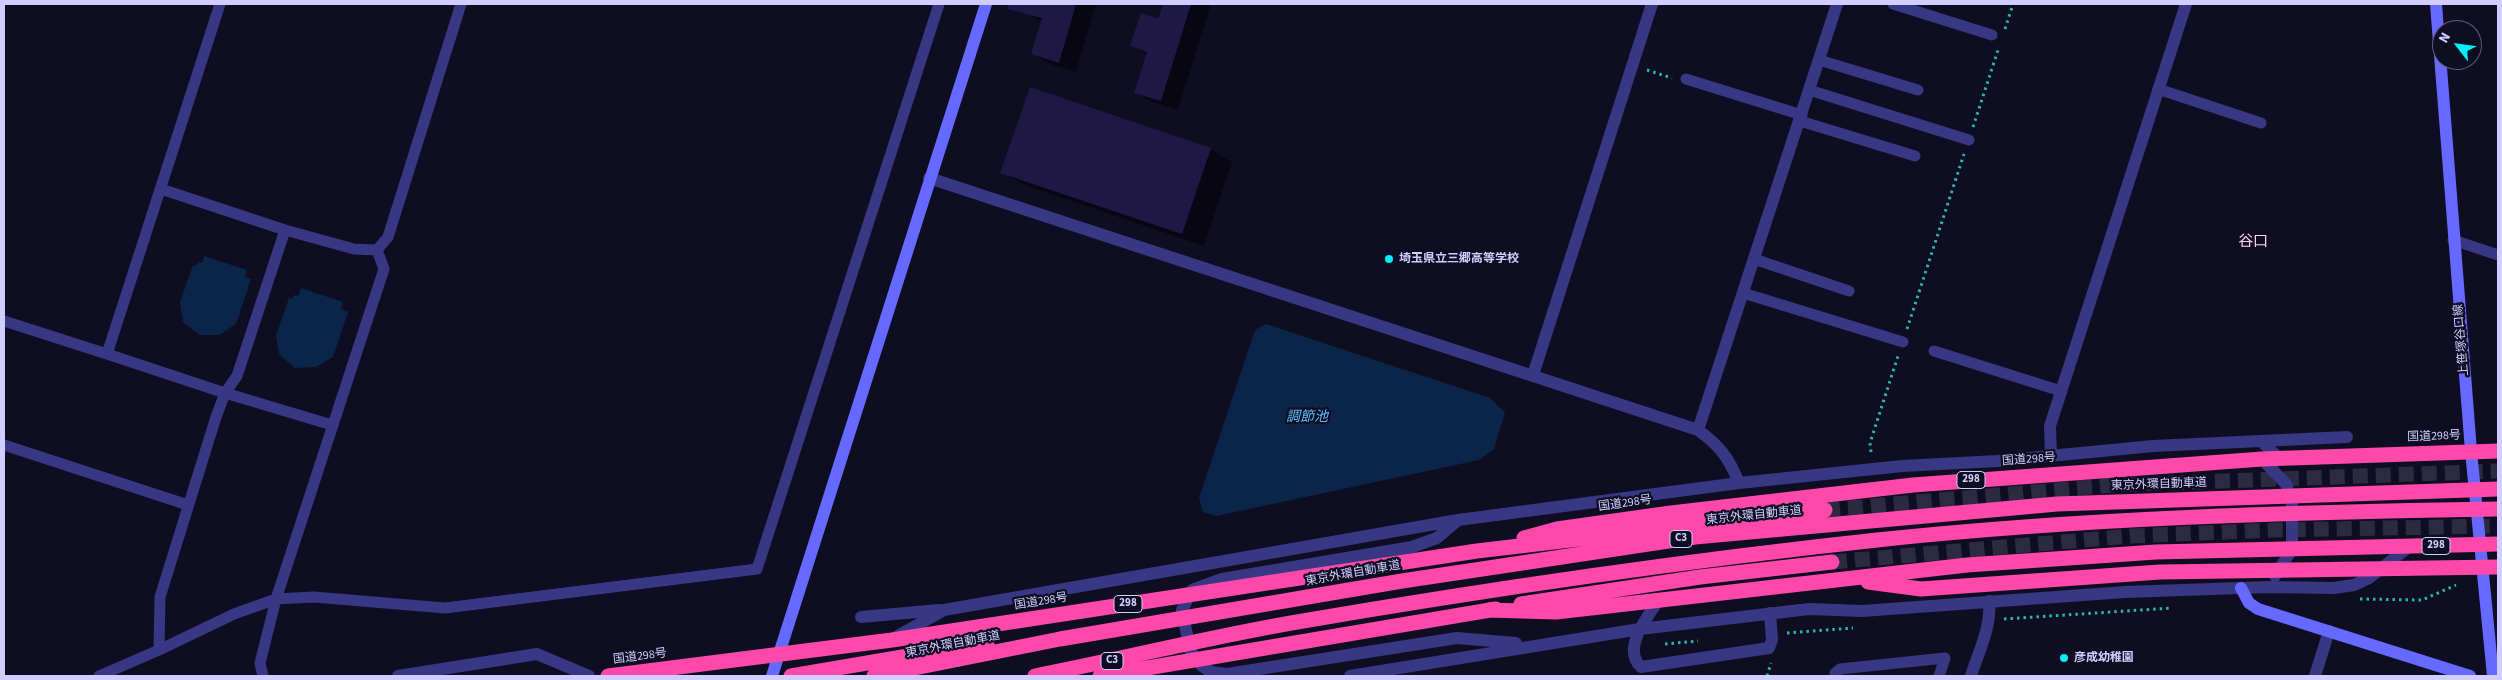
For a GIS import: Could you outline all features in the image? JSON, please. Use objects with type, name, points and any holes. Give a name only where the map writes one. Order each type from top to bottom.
[{"type":"highway","name":"国道298号","points":[[1477,551],[1557,529],[1670,513],[1913,485],[2279,458],[2498,451]]},
{"type":"highway","name":"東京外環自動車道","points":[[874,676],[1060,639],[1402,581],[1714,536],[2058,504],[2498,489]]},
{"type":"highway","name":"C3","points":[[1035,676],[1292,623],[1476,593],[1696,562],[1880,540],[2053,525],[2274,514],[2498,509]]},
{"type":"highway","name":"国道298号","points":[[608,676],[892,640],[1477,551],[1825,510]]},
{"type":"highway","name":"298","points":[[1488,610],[1556,612],[1977,564],[2156,552],[2498,544]]},
{"type":"highway","name":"298","points":[[1100,676],[1488,610],[1691,578],[1832,562]]},
{"type":"highway","points":[[1847,579],[1921,589],[2160,572],[2498,567]]},
{"type":"highway","points":[[791,676],[961,648],[1060,639]]},
{"type":"street","points":[[772,676],[929,178],[986,4]]},
{"type":"street","points":[[1533,376],[1652,4]]},
{"type":"street","points":[[1698,430],[1837,4]]},
{"type":"street","points":[[2051,455],[2050,426],[2186,4]]},
{"type":"street","name":"上笹塚谷口線","points":[[2436,4],[2471,451],[2493,676]]},
{"type":"street","points":[[929,178],[1698,430],[1718,445],[1732,465],[1739,483]]},
{"type":"street","points":[[861,617],[944,610],[1458,520],[1739,483],[1902,466],[2153,446],[2347,437]]},
{"type":"street","points":[[2262,441],[2279,458]]},
{"type":"street","points":[[2262,459],[2286,484],[2292,504],[2293,524],[2292,549],[2268,587]]},
{"type":"street","points":[[1902,466],[1913,485]]},
{"type":"street","points":[[1458,520],[1438,538],[1412,547],[1222,579],[1192,590],[1182,610],[1190,650],[1201,666],[1211,672],[1227,674],[1420,642],[1457,638],[1536,645]]},
{"type":"street","points":[[1350,676],[1640,629],[1809,609],[1862,611],[2125,592],[2268,587],[2334,588],[2354,585],[2369,578],[2410,546]]},
{"type":"street","points":[[2241,588],[2249,603],[2258,609],[2470,676]]},
{"type":"street","points":[[1659,599],[1640,629],[1633,646],[1635,662],[1641,667],[1768,648],[1772,634],[1770,613]]},
{"type":"street","points":[[1971,676],[1987,628],[1990,612],[1989,602]]},
{"type":"street","points":[[892,640],[944,610]]},
{"type":"street","points":[[2315,676],[2329,631]]},
{"type":"street","points":[[398,676],[537,654],[589,676]]},
{"type":"lane","points":[[107,354],[220,4]]},
{"type":"lane","points":[[377,250],[388,237],[461,4]]},
{"type":"lane","points":[[99,676],[234,614],[276,599],[314,596],[445,608],[757,569],[939,4]]},
{"type":"lane","points":[[1893,4],[1996,38]]},
{"type":"lane","points":[[1819,60],[1918,90]]},
{"type":"lane","points":[[1686,79],[1915,156]]},
{"type":"lane","points":[[2158,89],[2261,123]]},
{"type":"lane","points":[[1810,90],[1969,140]]},
{"type":"lane","points":[[160,189],[285,230],[354,249],[377,250]]},
{"type":"lane","points":[[159,650],[160,597],[216,417],[236,376],[285,230]]},
{"type":"lane","points":[[2454,240],[2498,255]]},
{"type":"lane","points":[[264,676],[260,663],[276,599],[384,270],[377,250]]},
{"type":"lane","points":[[1754,259],[1849,291]]},
{"type":"lane","points":[[1744,293],[1903,342]]},
{"type":"lane","points":[[4,321],[226,394],[332,425]]},
{"type":"lane","points":[[1934,351],[2061,391]]},
{"type":"lane","points":[[4,445],[188,505]]},
{"type":"lane","points":[[1838,675],[1840,669],[1945,658],[1939,676]]},
{"type":"path","points":[[2004,31],[2013,4]]},
{"type":"path","points":[[1871,452],[1870,443],[1969,140],[1996,38]]},
{"type":"path","points":[[1632,65],[1685,82],[1686,79]]},
{"type":"path","points":[[1772,634],[1859,627]]},
{"type":"path","points":[[1662,644],[1702,640]]},
{"type":"water","points":[[204,256],[247,270],[245,277],[251,279],[236,324],[219,335],[199,335],[183,322],[180,302],[193,265],[196,266],[198,262],[202,263]]},
{"type":"water","points":[[301,288],[343,302],[341,309],[348,312],[333,357],[316,367],[295,368],[279,354],[276,335],[289,298],[292,299],[294,295],[298,296]]},
{"type":"water","name":"調節池","points":[[1266,324],[1490,398],[1505,412],[1494,449],[1479,460],[1216,516],[1203,512],[1199,498],[1255,330]]},
{"type":"building","points":[[1008,4],[1076,4],[1059,63],[1031,54],[1042,18],[1007,9]]},
{"type":"building","points":[[1163,4],[1191,4],[1161,101],[1134,93],[1147,52],[1130,46],[1141,13],[1158,19]]},
{"type":"building","points":[[1030,87],[1211,148],[1182,234],[1000,173]]},
{"type":"tunnel","points":[[1825,510],[2114,485],[2498,471]]},
{"type":"tunnel","points":[[1832,562],[2130,536],[2275,530],[2498,526]]},
{"type":"place","name":"埼玉県立三郷高等学校","points":[[1389,259]]},
{"type":"place","name":"彦成幼稚園","points":[[2064,658]]},
{"type":"district","name":"谷口","points":[[2253,243]]}]
